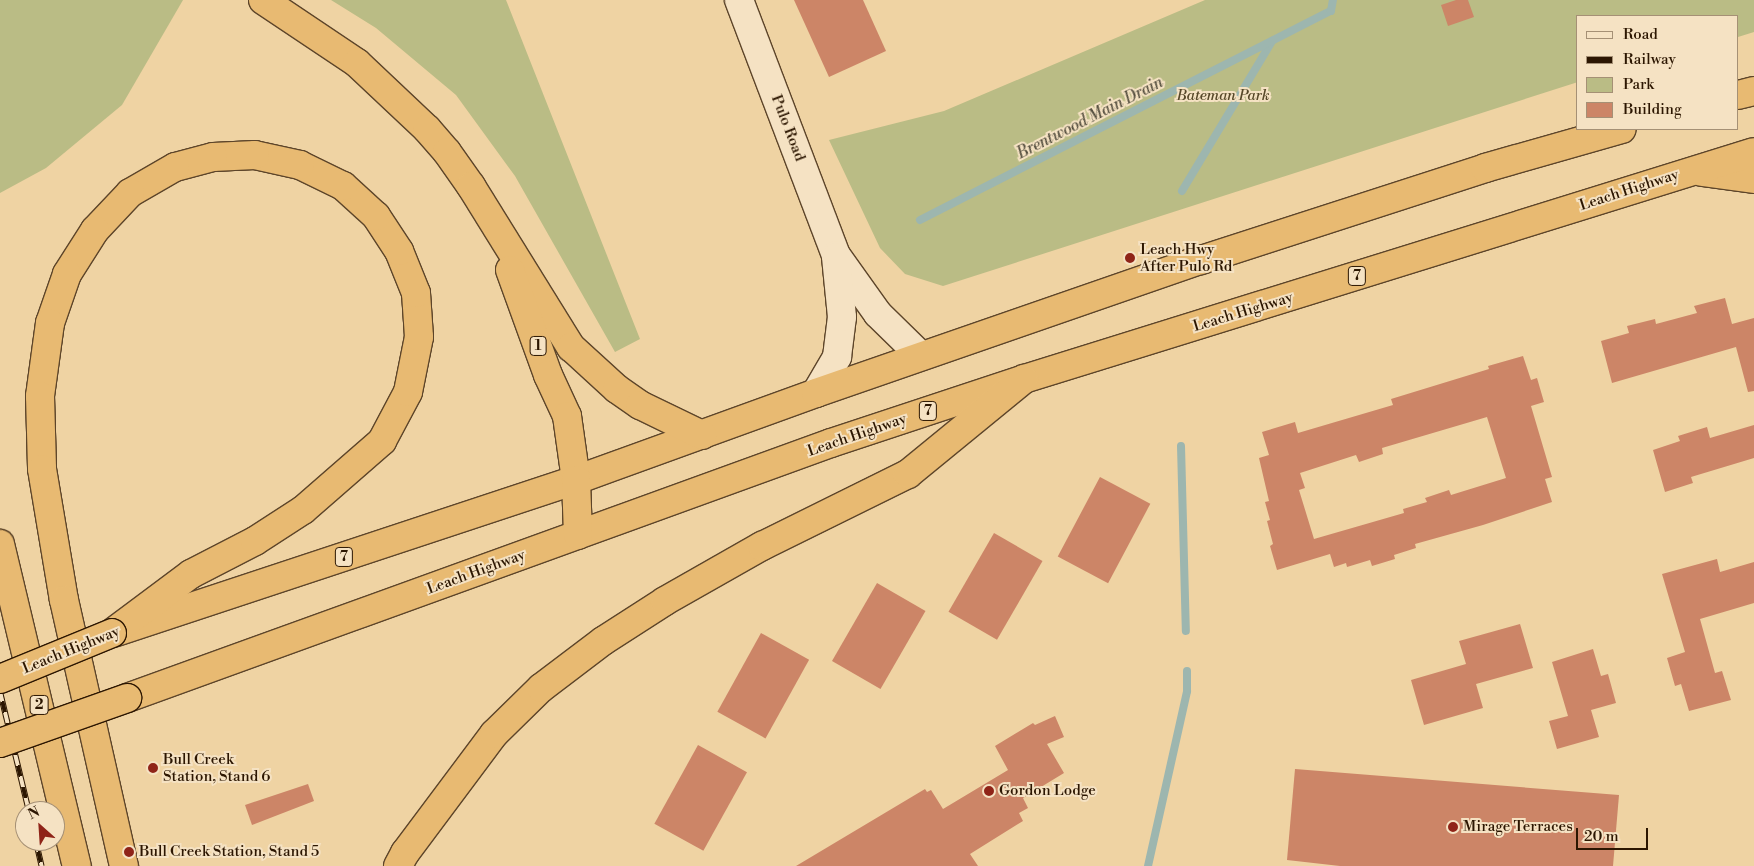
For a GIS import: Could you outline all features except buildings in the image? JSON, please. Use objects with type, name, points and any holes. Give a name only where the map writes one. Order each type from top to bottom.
[{"type":"highway","name":"1","points":[[263,0],[357,62],[410,112],[447,152],[489,214],[548,375],[567,416],[576,480],[578,535]]},
{"type":"highway","points":[[1739,95],[1754,90]]},
{"type":"highway","name":"Leach Highway","points":[[0,679],[112,634],[576,480],[921,356],[1192,263],[1438,184],[1619,130]]},
{"type":"highway","name":"Leach Highway","points":[[0,743],[831,443],[1024,379],[1690,170],[1754,152]]},
{"type":"highway","points":[[112,634],[191,574],[255,541],[303,510],[382,441],[408,392],[420,337],[416,293],[399,251],[376,216],[343,186],[300,165],[255,155],[214,157],[175,167],[130,193],[94,230],[67,274],[50,323],[40,396],[42,469],[64,600],[124,866]]},
{"type":"highway","points":[[1690,170],[1754,179]]},
{"type":"highway","points":[[489,214],[571,347],[632,400],[702,434]]},
{"type":"highway","points":[[398,866],[405,853],[494,734],[541,688],[564,670],[603,641],[665,601],[762,546],[908,474],[1024,379]]},
{"type":"highway","name":"2","points":[[0,544],[76,866]]},
{"type":"street","name":"Pulo Road","points":[[739,0],[836,256],[842,317],[837,357],[816,393]]},
{"type":"street","name":"Pulo Road","points":[[836,256],[878,314],[921,356]]},
{"type":"green space","points":[[0,0],[183,0],[122,105],[46,168],[0,193]]},
{"type":"green space","points":[[331,0],[506,0],[640,339],[615,352],[515,176],[456,95],[376,28]]},
{"type":"green space","name":"Bateman Park","points":[[1205,0],[1754,0],[1754,32],[1739,37],[1739,15],[1576,15],[1576,83],[943,286],[905,274],[880,248],[829,140],[944,111]]},
{"type":"waterway","name":"Brentwood Main Drain","points":[[920,220],[1331,11],[1333,0]]},
{"type":"waterway","points":[[1182,191],[1272,41]]},
{"type":"waterway","points":[[1181,446],[1186,631]]},
{"type":"waterway","points":[[1148,866],[1187,691],[1187,671]]},
{"type":"railway","points":[[0,691],[27,801]]},
{"type":"railway","points":[[38,851],[42,866]]},
{"type":"place","name":"Leach Hwy After Pulo Rd","points":[[1130,258]]},
{"type":"place","name":"Bull Creek Station, Stand 6","points":[[153,768]]},
{"type":"place","name":"Gordon Lodge","points":[[989,791]]},
{"type":"place","name":"Mirage Terraces","points":[[1453,827]]},
{"type":"place","name":"Bull Creek Station, Stand 5","points":[[129,852]]}]
